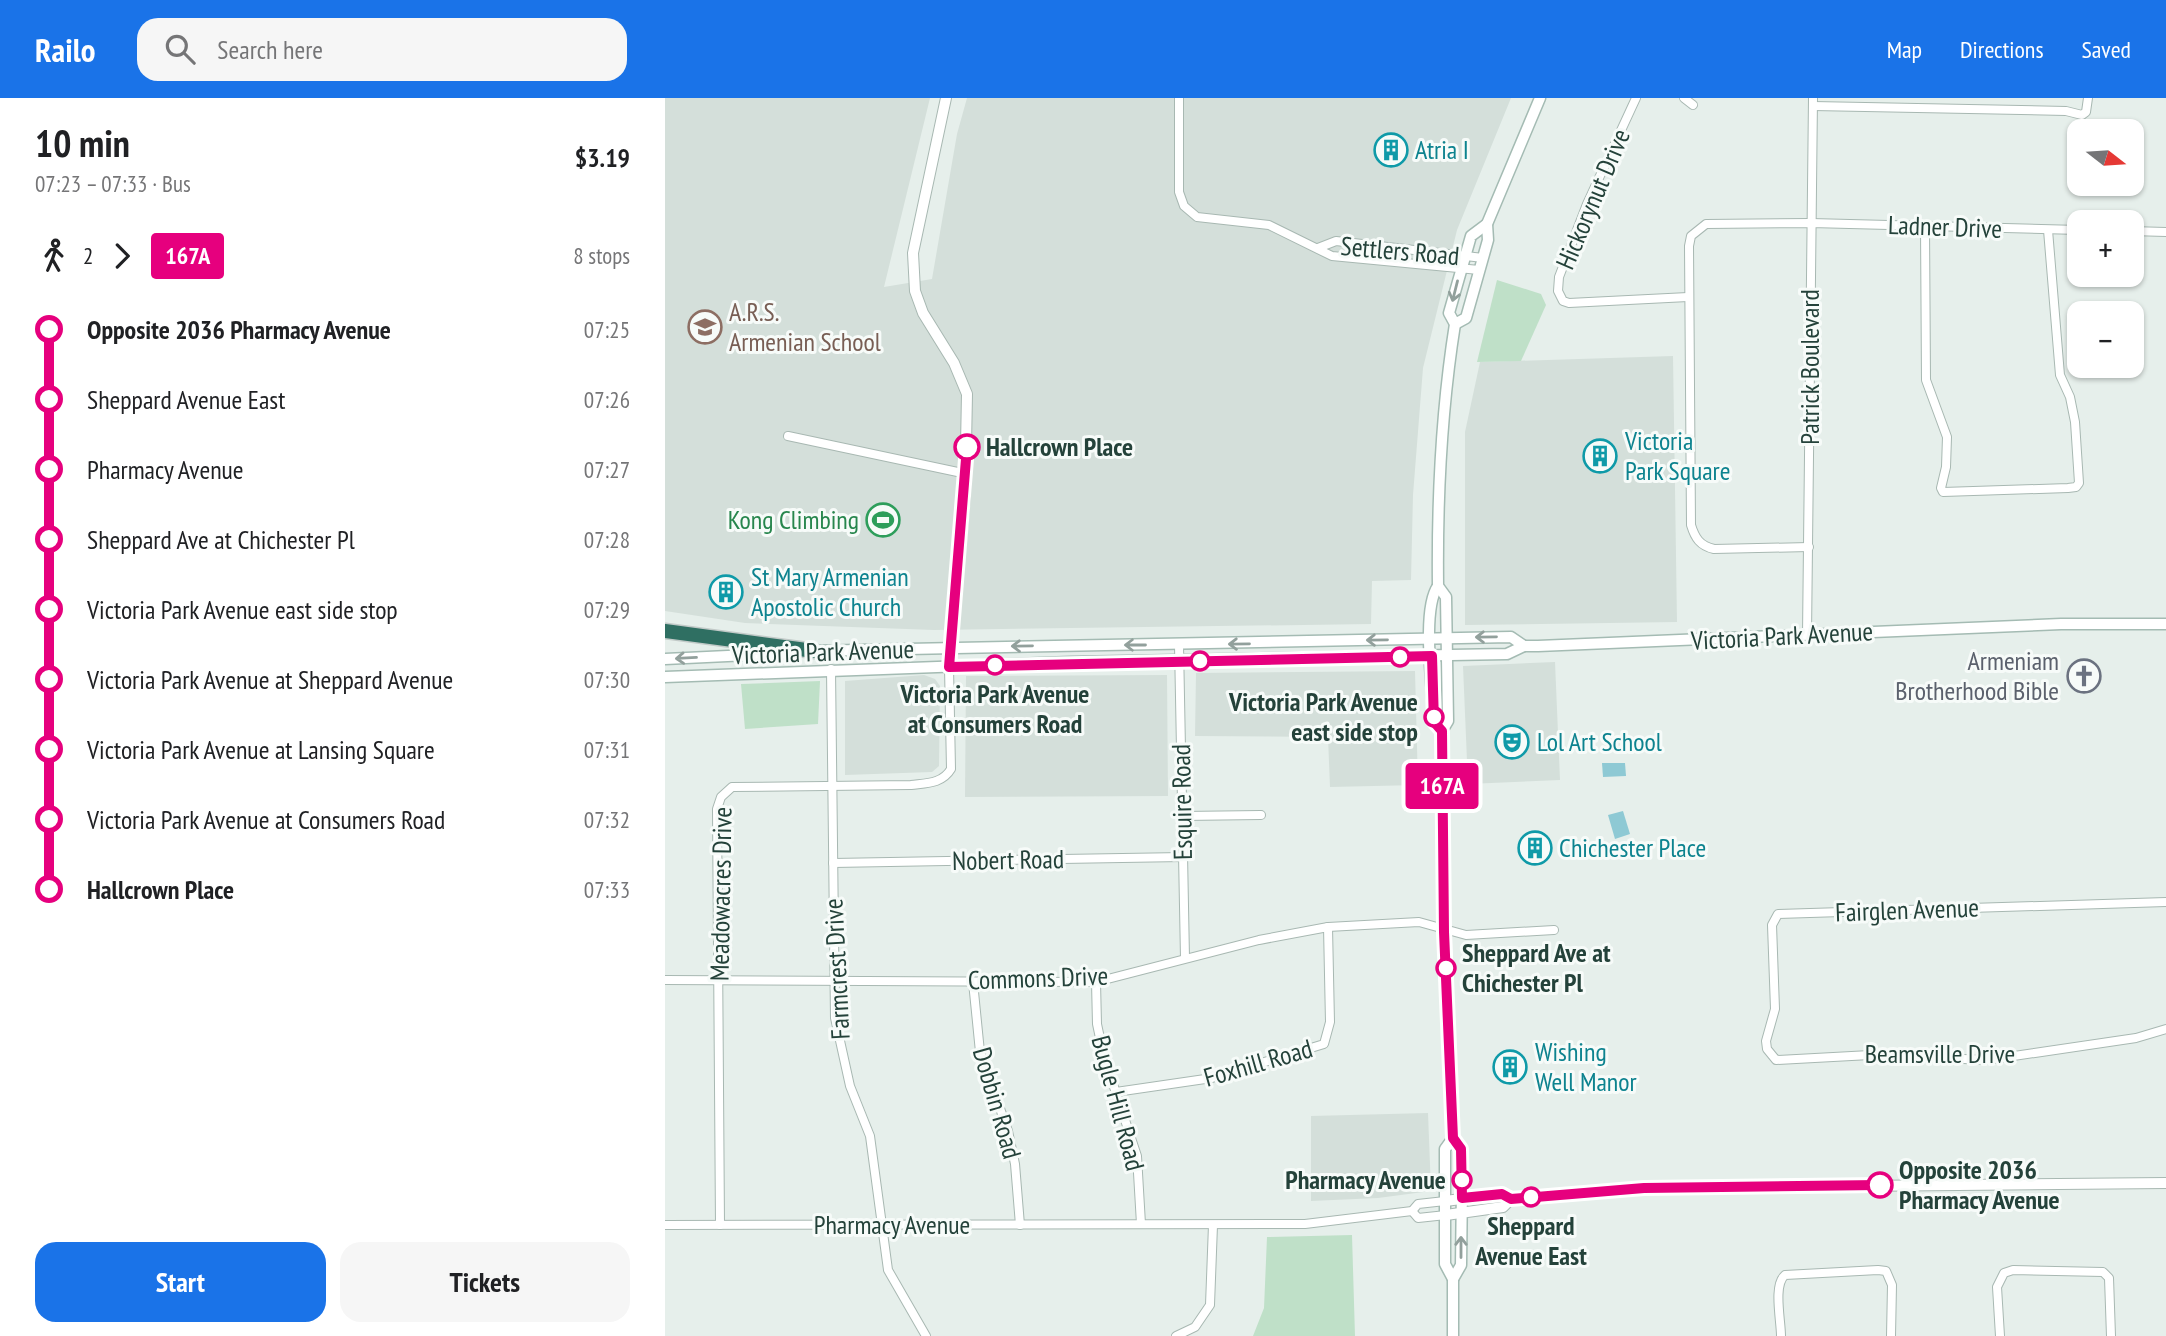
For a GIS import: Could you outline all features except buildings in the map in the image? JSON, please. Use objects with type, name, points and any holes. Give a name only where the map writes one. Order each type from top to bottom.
[{"type":"highway","points":[[665,631],[814,651]]},
{"type":"main road","points":[[1455,324],[1466,318],[1488,240],[1487,224],[1539,98]]},
{"type":"main road","points":[[1453,1279],[1461,1265],[1462,1198],[1461,1149],[1453,1138],[1444,932],[1442,731],[1448,721],[1445,597],[1438,586],[1438,472],[1443,405],[1455,324],[1449,313],[1471,236],[1487,224]]},
{"type":"main road","points":[[1438,586],[1431,596],[1431,638],[1434,722],[1442,731]]},
{"type":"main road","name":"Victoria Park Avenue","points":[[665,677],[831,669],[1507,654],[1524,646],[2061,624],[2166,624]]},
{"type":"main road","name":"Victoria Park Avenue","points":[[665,660],[814,651],[1431,638],[1511,637],[1524,646]]},
{"type":"main road","points":[[1453,1138],[1445,1149],[1445,1264],[1453,1279],[1453,1336]]},
{"type":"street","name":"Meadowacres Drive","points":[[720,1225],[717,809],[721,797],[732,787],[911,785],[935,782],[947,776],[951,769],[949,667],[967,474],[967,394],[954,363],[923,313],[915,291],[913,253],[946,98]]},
{"type":"street","name":"Settlers Road","points":[[1179,98],[1179,192],[1184,206],[1197,217],[1269,225],[1332,256],[1460,269],[1481,264]]},
{"type":"street","name":"Hickorynut Drive","points":[[1636,98],[1587,204],[1559,277],[1558,291],[1563,301],[1569,303],[1688,297]]},
{"type":"street","points":[[1684,98],[1693,105]]},
{"type":"street","points":[[1813,102],[2066,111],[2082,115],[2087,112],[2088,98]]},
{"type":"street","name":"Patrick Boulevard","points":[[1807,635],[1813,102]]},
{"type":"street","name":"Ladner Drive","points":[[1688,297],[1691,236],[1706,224],[1811,223],[2067,230]]},
{"type":"street","points":[[1924,226],[1926,380],[1947,437],[1947,467],[1941,488],[1943,492],[2068,488],[2077,487],[2079,483],[2075,422],[2070,397],[2060,375],[2048,230]]},
{"type":"street","points":[[2144,231],[2166,232]]},
{"type":"street","name":"Settlers Road","points":[[1318,248],[1336,242],[1464,257],[1481,264]]},
{"type":"street","points":[[1688,297],[1691,525],[1695,537],[1705,547],[1714,549],[1809,547]]},
{"type":"street","points":[[788,436],[967,474]]},
{"type":"street","name":"Esquire Road","points":[[1179,645],[1185,958]]},
{"type":"street","name":"Farmcrest Drive","points":[[831,669],[835,1018],[850,1086],[870,1136],[890,1276],[926,1336]]},
{"type":"street","points":[[1183,816],[1261,815]]},
{"type":"street","name":"Nobert Road","points":[[833,863],[1183,857]]},
{"type":"street","name":"Fairglen Avenue","points":[[1766,1041],[1775,1019],[1772,925],[1778,915],[2166,902]]},
{"type":"street","name":"Commons Drive","points":[[665,981],[1096,982],[1185,958],[1328,927],[1419,922],[1428,923],[1444,932]]},
{"type":"street","name":"Foxhill Road","points":[[1115,1092],[1212,1078],[1324,1044],[1330,1022],[1328,927]]},
{"type":"street","points":[[1444,932],[1466,935],[1555,930]]},
{"type":"street","name":"Dobbin Road","points":[[973,982],[981,1052],[1008,1130],[1015,1164],[1020,1225]]},
{"type":"street","name":"Bugle Hill Road","points":[[1096,982],[1097,1024],[1136,1156],[1141,1224]]},
{"type":"street","name":"Beamsville Drive","points":[[1766,1041],[1770,1054],[1776,1060],[1870,1055],[1987,1060],[2136,1038],[2166,1029]]},
{"type":"street","name":"Pharmacy Avenue","points":[[665,1226],[1305,1224],[1412,1212],[1418,1205],[1502,1194],[1511,1199],[1644,1188],[2166,1183]]},
{"type":"street","name":"Pharmacy Avenue","points":[[1412,1212],[1418,1218],[1462,1213],[1503,1207],[1511,1199]]},
{"type":"street","points":[[1176,1336],[1195,1326],[1210,1305],[1213,1225]]},
{"type":"street","points":[[1781,1336],[1778,1288],[1779,1280],[1785,1275],[1878,1270],[1886,1271],[1892,1285],[1891,1336]]},
{"type":"street","points":[[2000,1336],[1997,1287],[2004,1273],[2013,1270],[2103,1272],[2109,1278],[2111,1336]]},
{"type":"shaded area","points":[[665,98],[930,98],[884,287],[932,279],[957,134],[967,98],[1511,98],[1457,230],[1423,368],[1413,495],[1411,580],[1372,581],[1371,624],[934,630],[745,623],[665,611]]},
{"type":"shaded area","points":[[1673,356],[1677,622],[1465,625],[1465,432],[1480,362]]},
{"type":"shaded area","points":[[1555,662],[1560,780],[1468,784],[1463,666]]},
{"type":"shaded area","points":[[1415,671],[1418,785],[1330,787],[1328,737],[1195,736],[1196,673]]},
{"type":"shaded area","points":[[924,675],[935,679],[940,686],[939,766],[932,772],[845,775],[845,681]]},
{"type":"shaded area","points":[[1167,675],[1168,796],[965,797],[966,676]]},
{"type":"shaded area","points":[[1428,1113],[1431,1191],[1378,1198],[1311,1201],[1311,1116]]},
{"type":"green space","points":[[1497,280],[1541,294],[1546,305],[1521,361],[1477,362]]},
{"type":"green space","points":[[820,681],[818,724],[745,729],[741,684]]},
{"type":"green space","points":[[1352,1235],[1355,1336],[1253,1336],[1264,1308],[1267,1237]]},
{"type":"water","points":[[1602,763],[1625,763],[1626,776],[1603,777]]},
{"type":"water","points":[[1623,811],[1630,834],[1615,839],[1608,815]]},
{"type":"bus line","name":"167A","points":[[967,447],[967,474],[949,667],[1070,662],[1432,656],[1434,722],[1442,731],[1444,932],[1453,1138],[1461,1149],[1462,1198],[1502,1194],[1511,1199],[1644,1188],[1880,1185]]},
{"type":"place","name":"Atria I","points":[[1391,150]]},
{"type":"place","name":"A.R.S. Armenian School","points":[[705,327]]},
{"type":"place","name":"Hallcrown Place","points":[[967,447]]},
{"type":"place","name":"Victoria Park Square","points":[[1600,456]]},
{"type":"place","name":"Kong Climbing","points":[[883,520]]},
{"type":"place","name":"St Mary Armenian Apostolic Church","points":[[726,592]]},
{"type":"place","name":"Victoria Park Avenue at Consumers Road","points":[[995,665]]},
{"type":"place","name":"Armeniam Brotherhood Bible","points":[[2084,676]]},
{"type":"place","name":"Victoria Park Avenue east side stop","points":[[1434,717]]},
{"type":"place","name":"Lol Art School","points":[[1512,742]]},
{"type":"place","name":"Chichester Place","points":[[1535,848]]},
{"type":"place","name":"Sheppard Ave at Chichester Pl","points":[[1446,968]]},
{"type":"place","name":"Wishing Well Manor","points":[[1510,1067]]},
{"type":"place","name":"Pharmacy Avenue","points":[[1462,1180]]},
{"type":"place","name":"Opposite 2036 Pharmacy Avenue","points":[[1880,1185]]},
{"type":"place","name":"Sheppard Avenue East","points":[[1531,1197]]}]
